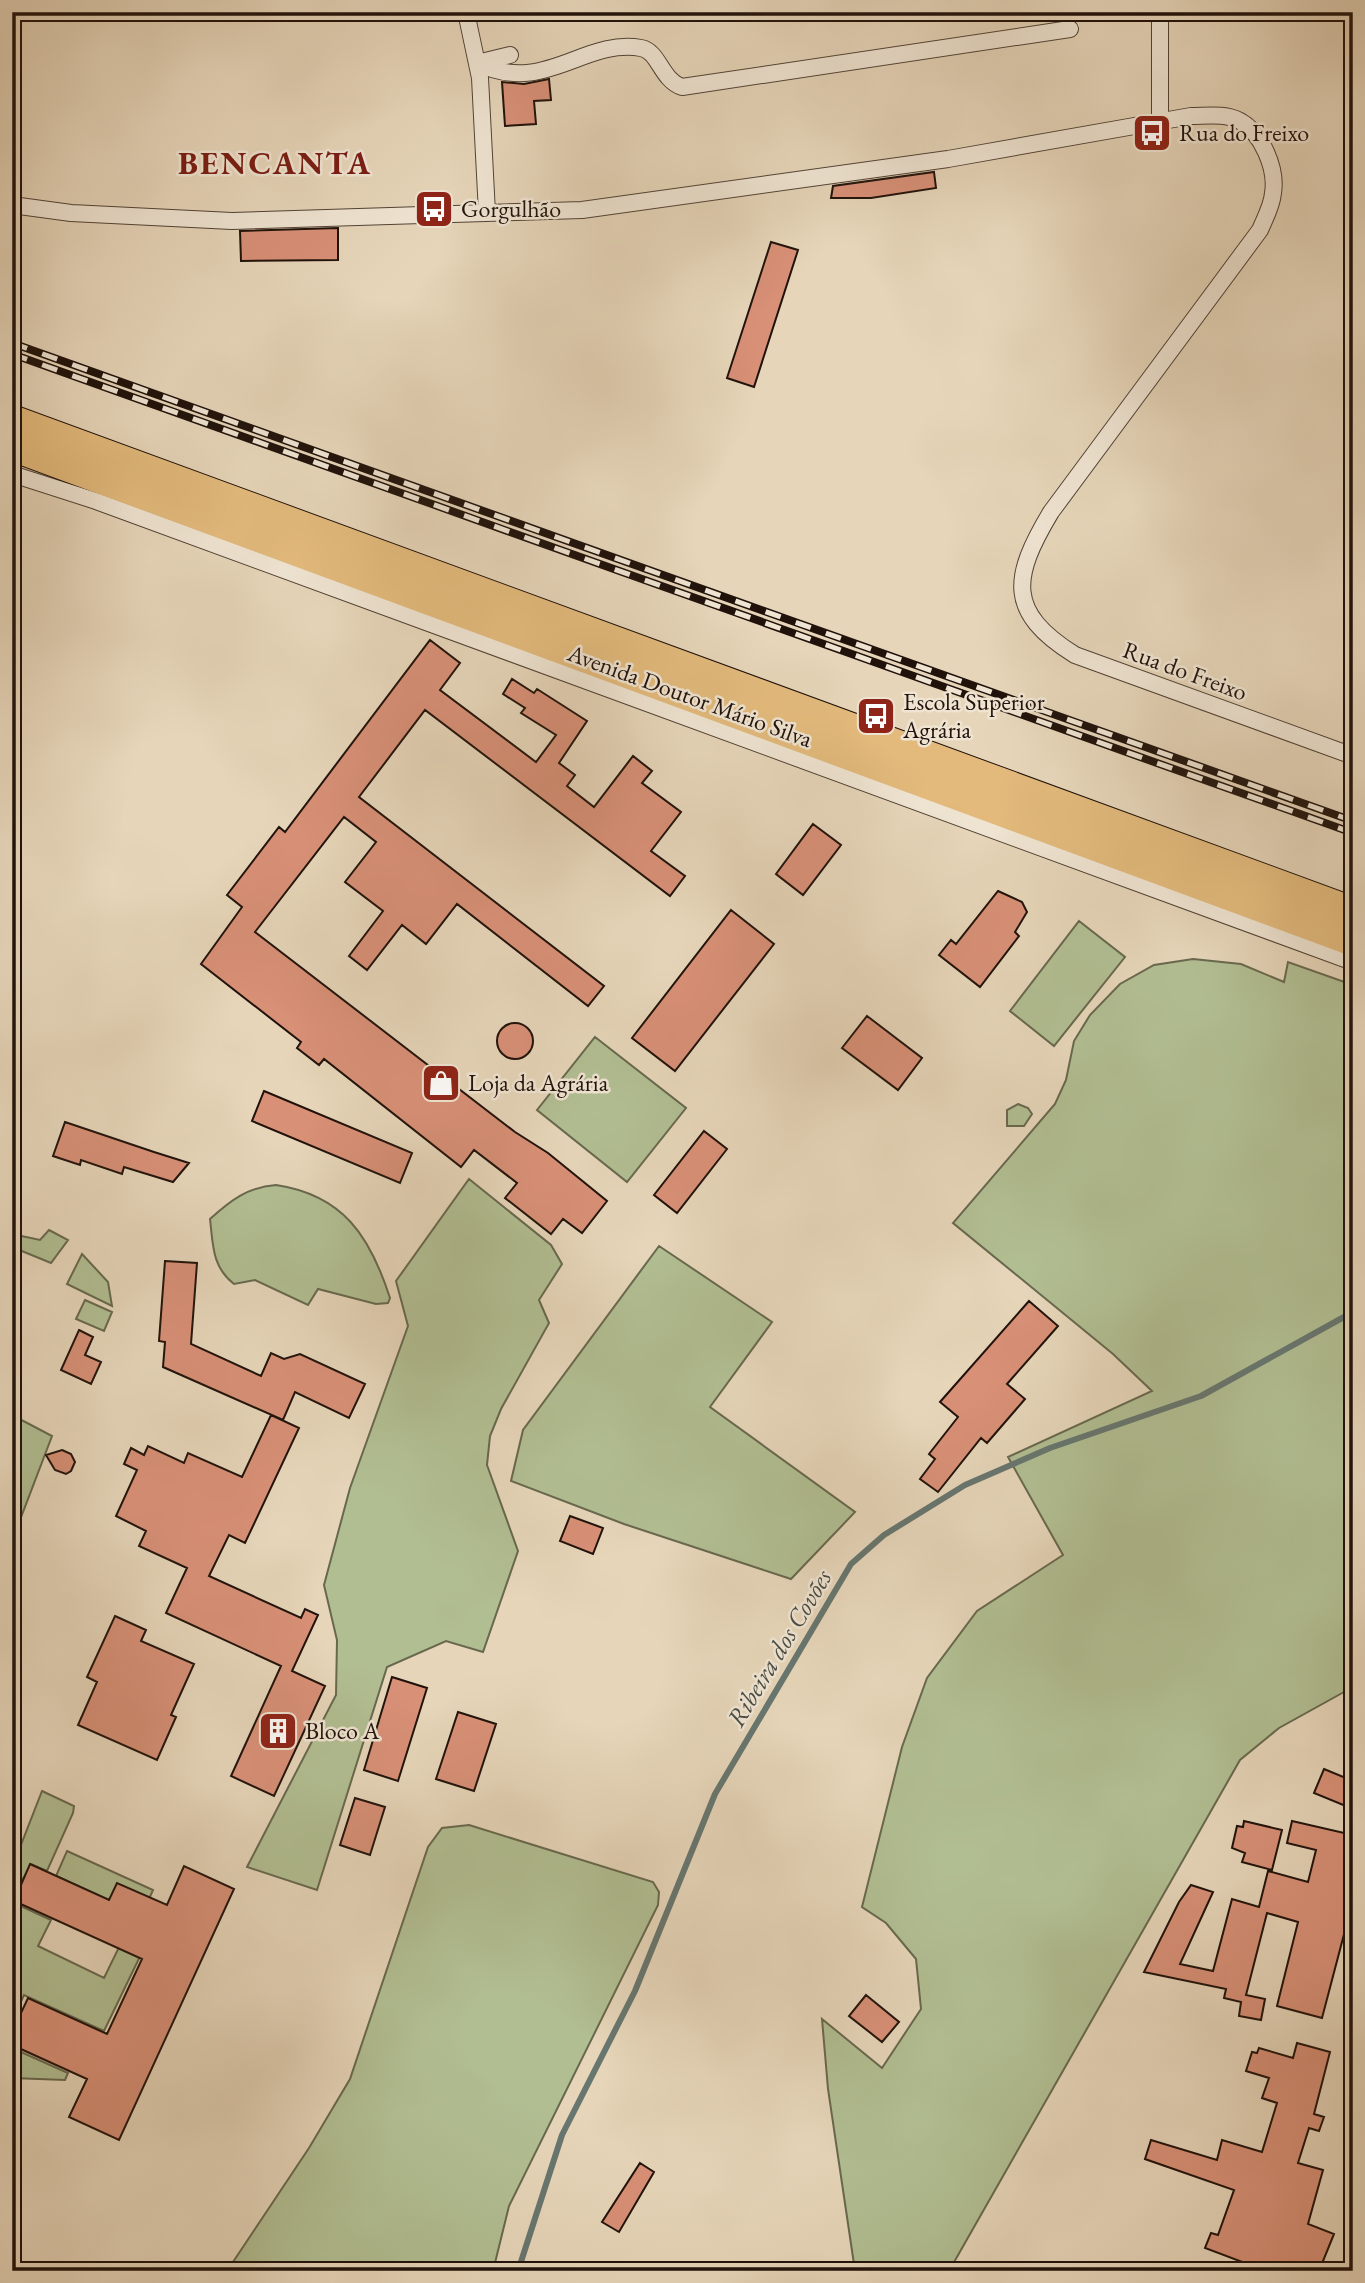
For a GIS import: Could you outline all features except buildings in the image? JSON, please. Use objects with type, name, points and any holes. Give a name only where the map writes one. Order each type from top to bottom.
[{"type":"highway","points":[[12,420],[1353,912]]},
{"type":"highway","points":[[12,446],[1353,941]]},
{"type":"street","points":[[466,12],[477,64],[487,213]]},
{"type":"street","points":[[1160,12],[1160,121]]},
{"type":"street","points":[[477,64],[513,74],[545,71],[607,48],[643,48],[651,53],[670,83],[682,87],[1070,29]]},
{"type":"street","points":[[477,64],[509,55]]},
{"type":"street","name":"Rua do Freixo","points":[[12,205],[71,213],[232,221],[487,213],[609,206],[948,159],[1160,121],[1222,115],[1242,122],[1259,140],[1272,167],[1274,192],[1260,230],[1051,512],[1030,547],[1023,571],[1022,593],[1032,620],[1039,629],[1046,637],[1075,655],[1353,756]]},
{"type":"street","name":"Avenida Doutor Mário Silva","points":[[12,474],[96,501],[1353,962]]},
{"type":"green space","points":[[1079,921],[1125,957],[1054,1046],[1010,1011]]},
{"type":"green space","points":[[1193,959],[1241,964],[1284,982],[1288,962],[1353,985],[1353,1687],[1279,1728],[1240,1760],[949,2271],[855,2271],[828,2089],[822,2019],[882,2068],[921,2009],[916,1959],[886,1923],[862,1907],[902,1747],[927,1678],[977,1611],[1063,1555],[1008,1457],[1152,1391],[1113,1354],[953,1223],[1055,1104],[1066,1080],[1074,1041],[1090,1015],[1120,984],[1154,965]]},
{"type":"green space","points":[[595,1037],[686,1108],[627,1182],[537,1110]]},
{"type":"green space","points":[[1018,1104],[1028,1108],[1032,1114],[1024,1126],[1007,1126],[1007,1110]]},
{"type":"green space","points":[[469,1179],[551,1245],[562,1264],[539,1300],[549,1323],[501,1409],[490,1436],[487,1465],[518,1551],[483,1652],[446,1641],[387,1667],[317,1890],[247,1867],[336,1695],[337,1640],[324,1585],[350,1488],[408,1326],[396,1281]]},
{"type":"green space","points":[[276,1185],[319,1198],[351,1222],[373,1256],[390,1298],[388,1303],[376,1304],[318,1289],[308,1305],[255,1280],[234,1284],[227,1277],[215,1255],[210,1219],[240,1196],[257,1188]]},
{"type":"green space","points":[[49,1230],[68,1240],[51,1263],[12,1247],[12,1234],[40,1240]]},
{"type":"green space","points":[[659,1246],[772,1322],[710,1407],[855,1512],[791,1579],[624,1524],[511,1481],[523,1430]]},
{"type":"green space","points":[[82,1254],[108,1282],[112,1306],[67,1284]]},
{"type":"green space","points":[[85,1300],[112,1312],[104,1331],[76,1319]]},
{"type":"green space","points":[[12,1415],[52,1436],[12,1541]]},
{"type":"green space","points":[[42,1791],[74,1806],[73,1813],[47,1871],[31,1864],[23,1879],[12,1875],[12,1868]]},
{"type":"green space","points":[[469,1825],[653,1882],[659,1892],[658,1905],[509,2206],[493,2271],[227,2271],[309,2148],[350,2079],[428,1847],[442,1828]]},
{"type":"green space","points":[[67,1851],[153,1890],[142,1915],[56,1876]]},
{"type":"green space","points":[[12,1902],[51,1920],[38,1946],[104,1978],[125,1935],[146,1944],[104,2031],[24,1995],[18,2008],[12,2005]]},
{"type":"green space","points":[[12,2048],[68,2073],[65,2080],[12,2078]]},
{"type":"waterway","name":"Ribeira dos Covões","points":[[518,2271],[562,2135],[635,1991],[715,1794],[851,1564],[884,1535],[965,1485],[1050,1448],[1201,1396],[1353,1312]]},
{"type":"railway","points":[[12,343],[1353,821]]},
{"type":"railway","points":[[12,354],[1353,833]]},
{"type":"place","name":"Rua do Freixo","points":[[1152,133]]},
{"type":"place","name":"Gorgulhão","points":[[434,209]]},
{"type":"place","name":"Escola Superior Agrária","points":[[876,716]]},
{"type":"place","name":"Loja da Agrária","points":[[441,1083]]},
{"type":"place","name":"Bloco A","points":[[278,1731]]},
{"type":"district","name":"BENCANTA","points":[[275,163]]}]
